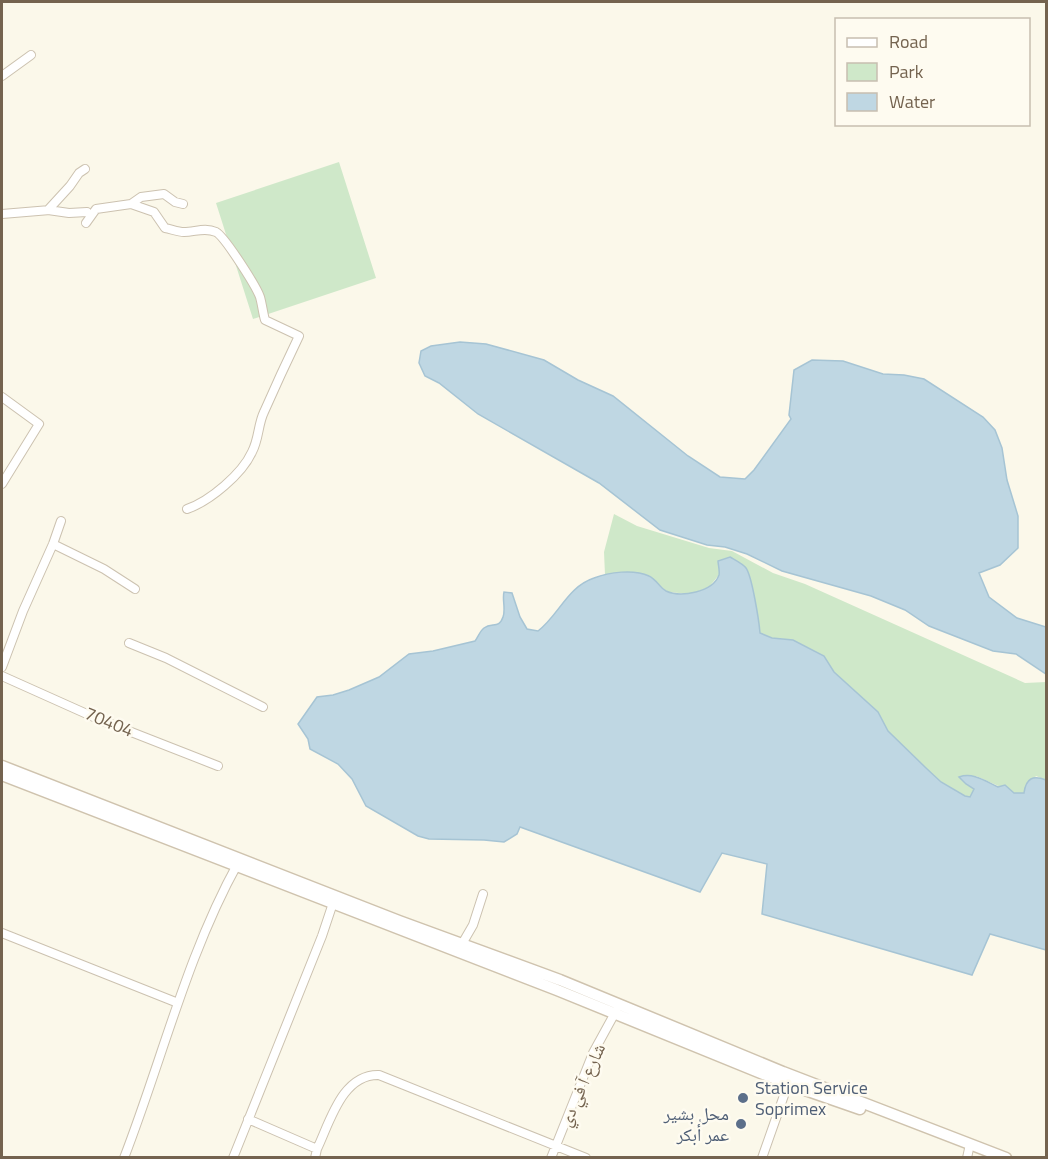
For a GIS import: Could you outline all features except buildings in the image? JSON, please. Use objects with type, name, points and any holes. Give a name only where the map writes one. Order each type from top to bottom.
[{"type":"main road","points":[[2,766],[333,903],[783,1072],[987,1158]]},
{"type":"main road","points":[[2,775],[560,980],[618,1009],[788,1084],[968,1150],[1006,1158]]},
{"type":"street","points":[[2,76],[31,55]]},
{"type":"street","points":[[50,210],[48,210],[85,169]]},
{"type":"street","points":[[131,204],[141,197],[164,194],[175,202],[183,204]]},
{"type":"street","points":[[86,223],[96,208],[131,204],[154,212],[165,228],[183,232],[206,230],[217,233],[227,241],[260,296],[264,320],[299,336],[263,413],[252,452],[241,470],[229,482],[195,506],[187,509]]},
{"type":"street","points":[[2,214],[50,210],[69,213],[87,212]]},
{"type":"street","points":[[2,398],[39,424],[2,483]]},
{"type":"street","points":[[2,668],[61,520]]},
{"type":"street","points":[[53,544],[104,569],[135,589]]},
{"type":"street","points":[[129,643],[166,658],[263,707]]},
{"type":"street","name":"70404","points":[[2,676],[98,719],[218,766]]},
{"type":"street","points":[[124,1158],[178,1003],[217,902],[238,862]]},
{"type":"street","points":[[462,944],[472,925],[483,894]]},
{"type":"street","points":[[233,1158],[322,936],[333,903]]},
{"type":"street","points":[[2,933],[178,1003]]},
{"type":"street","name":"شارع آ في دي","points":[[551,1158],[593,1053],[618,1009]]},
{"type":"street","points":[[248,1119],[316,1153],[346,1090],[359,1079],[379,1075],[586,1158]]},
{"type":"street","points":[[762,1158],[788,1084]]},
{"type":"green space","points":[[339,162],[376,278],[253,319],[216,203]]},
{"type":"green space","points":[[614,514],[637,526],[709,548],[732,551],[773,573],[805,584],[1025,683],[1046,682],[1046,780],[1036,776],[1024,793],[1014,793],[976,776],[966,784],[974,789],[970,797],[941,782],[888,731],[878,712],[834,672],[824,656],[793,640],[772,638],[760,633],[745,567],[719,575],[709,587],[691,594],[667,592],[650,576],[629,572],[605,575],[604,552]]},
{"type":"water","points":[[460,342],[486,344],[544,360],[578,380],[613,396],[688,456],[720,477],[745,479],[791,419],[789,415],[794,370],[812,360],[843,361],[883,374],[924,379],[983,417],[995,430],[1002,448],[1007,480],[1018,516],[1018,548],[1000,565],[979,573],[989,597],[1017,618],[1046,627],[1046,674],[1016,654],[993,651],[929,626],[905,610],[871,596],[782,571],[747,554],[725,547],[707,545],[660,530],[599,483],[478,414],[439,383],[425,376],[419,363],[421,351],[431,346]]},
{"type":"water","points":[[730,557],[746,568],[751,580],[760,633],[772,638],[793,640],[824,656],[834,672],[878,712],[888,731],[941,782],[970,797],[974,789],[959,777],[974,776],[998,787],[1005,785],[1014,793],[1024,793],[1026,784],[1031,779],[1046,780],[1046,950],[990,934],[972,975],[762,914],[767,864],[722,853],[700,892],[520,827],[517,834],[504,842],[429,839],[418,836],[366,806],[352,779],[338,764],[310,749],[308,739],[298,724],[317,697],[349,690],[379,677],[409,654],[475,641],[484,628],[501,621],[504,611],[504,592],[512,593],[520,617],[527,629],[538,631],[577,588],[594,578],[629,572],[651,577],[662,588],[672,593],[696,592],[716,581],[719,575],[718,561]]},
{"type":"place","name":"Station Service Soprimex","points":[[743,1098]]},
{"type":"place","name":"محل بشير عمر أبكر","points":[[741,1124]]}]
